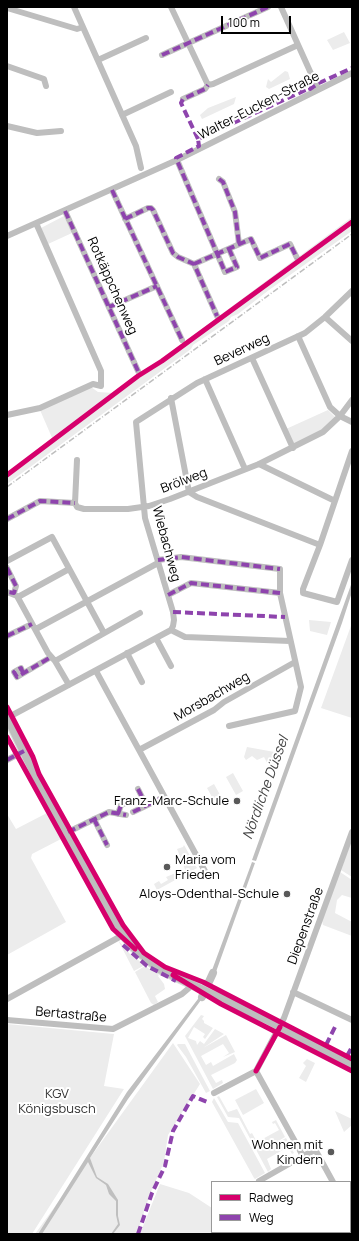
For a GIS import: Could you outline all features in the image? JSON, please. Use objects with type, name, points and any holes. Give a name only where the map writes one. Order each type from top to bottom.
[{"type":"main road","points":[[7,718],[66,833],[123,935],[139,954],[152,965],[211,992],[352,1065]]},
{"type":"main road","points":[[7,728],[13,740],[24,751]]},
{"type":"street","points":[[74,7],[138,152],[141,168]]},
{"type":"street","points":[[171,7],[208,85]]},
{"type":"street","points":[[162,55],[268,7]]},
{"type":"street","points":[[281,7],[318,89]]},
{"type":"street","points":[[7,8],[77,29],[83,27]]},
{"type":"street","points":[[98,60],[146,38]]},
{"type":"street","points":[[183,99],[205,89],[208,85],[298,45]]},
{"type":"street","points":[[7,66],[44,79],[46,86]]},
{"type":"street","name":"Walter-Eucken-Straße","points":[[7,236],[177,160],[352,72]]},
{"type":"street","points":[[122,115],[171,92]]},
{"type":"street","points":[[7,126],[36,133],[62,131]]},
{"type":"street","points":[[177,160],[225,272],[237,267],[229,249]]},
{"type":"street","points":[[220,179],[223,182],[234,212],[240,244]]},
{"type":"street","points":[[112,190],[182,340]]},
{"type":"street","points":[[125,219],[151,208],[172,253],[194,264],[217,316]]},
{"type":"street","name":"Rotkäppchenweg","points":[[65,211],[138,371]]},
{"type":"street","points":[[7,415],[40,408],[93,384],[101,386],[101,372],[36,223]]},
{"type":"street","points":[[194,264],[251,239],[260,258],[290,244],[297,258]]},
{"type":"street","points":[[109,307],[157,286]]},
{"type":"street","name":"Beverweg","points":[[136,422],[171,398],[205,379],[298,336],[325,317],[352,291]]},
{"type":"street","points":[[325,317],[352,341]]},
{"type":"street","points":[[298,336],[330,407],[340,416],[352,422]]},
{"type":"street","points":[[252,358],[293,448]]},
{"type":"street","points":[[205,379],[246,469]]},
{"type":"street","points":[[171,398],[189,492],[197,497],[320,545]]},
{"type":"street","name":"Brölweg","points":[[7,519],[40,501],[75,503],[77,507],[84,509],[144,507],[189,492],[259,464],[323,432],[340,416],[352,400]]},
{"type":"street","name":"Wiebachweg","points":[[136,422],[147,527],[168,595],[174,620],[171,630]]},
{"type":"street","points":[[352,451],[303,592],[308,595],[337,602],[352,560]]},
{"type":"street","points":[[75,503],[77,460]]},
{"type":"street","points":[[259,464],[335,501]]},
{"type":"street","points":[[7,561],[52,537],[104,633]]},
{"type":"street","points":[[7,636],[34,627],[87,601],[158,562],[182,557],[280,569],[280,593],[294,662],[302,689],[294,712],[229,726]]},
{"type":"street","points":[[7,568],[16,586],[16,595],[69,685]]},
{"type":"street","points":[[7,592],[16,595],[69,570]]},
{"type":"street","points":[[168,595],[191,584],[280,593]]},
{"type":"street","points":[[23,673],[104,633],[140,613]]},
{"type":"street","points":[[7,718],[171,630],[185,637],[290,641]]},
{"type":"street","points":[[156,638],[171,666]]},
{"type":"street","points":[[127,654],[142,682]]},
{"type":"street","name":"Morsbachweg","points":[[139,750],[214,710],[224,702],[294,662]]},
{"type":"street","points":[[96,671],[206,873]]},
{"type":"street","points":[[7,760],[24,751]]},
{"type":"street","points":[[138,789],[146,805]]},
{"type":"street","points":[[133,812],[164,796]]},
{"type":"street","points":[[118,814],[121,805],[128,802]]},
{"type":"street","points":[[66,833],[109,812],[126,816]]},
{"type":"street","points":[[94,819],[107,845]]},
{"type":"street","name":"Diepenstraße","points":[[256,1071],[280,1027],[352,832]]},
{"type":"street","points":[[7,999],[123,935]]},
{"type":"street","name":"Bertastraße","points":[[7,1020],[113,1029],[182,994],[189,988],[191,983]]},
{"type":"street","points":[[293,992],[352,1020]]},
{"type":"street","points":[[214,1093],[256,1071],[303,1156]]},
{"type":"street","points":[[259,1181],[313,1151],[316,1151],[332,1181]]},
{"type":"green space","points":[[344,32],[350,43],[333,50],[327,40]]},
{"type":"green space","points":[[285,71],[288,72],[290,79],[269,89],[266,87],[268,79],[271,82]]},
{"type":"green space","points":[[236,97],[234,104],[202,119],[200,115],[208,108]]},
{"type":"green space","points":[[64,216],[72,233],[48,244],[41,228]]},
{"type":"green space","points":[[352,217],[352,231],[238,314],[231,317],[229,321],[193,345],[191,349],[7,484],[7,474],[53,440],[40,410],[91,387],[98,392],[114,393],[136,377],[137,372],[143,372],[180,347],[180,345]]},
{"type":"green space","points":[[328,410],[336,418],[325,429],[294,444],[286,429]]},
{"type":"green space","points":[[309,620],[331,622],[327,635],[310,631]]},
{"type":"green space","points":[[352,623],[352,718],[321,708]]},
{"type":"green space","points":[[247,747],[280,753],[273,774],[264,757],[257,760],[252,756],[246,760],[244,757]]},
{"type":"green space","points":[[233,773],[243,791],[236,795],[226,777]]},
{"type":"green space","points":[[214,784],[224,802],[217,806],[207,788]]},
{"type":"green space","points":[[47,813],[61,839],[32,854],[31,858],[66,922],[7,955],[7,814],[16,829]]},
{"type":"green space","points":[[352,839],[352,877],[341,870]]},
{"type":"green space","points":[[184,845],[197,868],[157,890],[154,884],[159,881],[161,884],[168,880],[166,877],[176,873],[178,876],[186,872],[177,849],[183,847]]},
{"type":"green space","points":[[340,872],[352,880],[352,898],[342,895],[337,900],[335,913],[352,922],[352,936],[323,925],[322,921]]},
{"type":"green space","points":[[118,940],[130,954],[145,965],[134,971]]},
{"type":"green space","points":[[145,966],[159,975],[158,976],[164,984],[165,989],[155,996],[158,1002],[154,1005],[151,1003],[135,972]]},
{"type":"green space","points":[[201,1015],[204,1016],[202,1019],[204,1023],[213,1028],[205,1039],[203,1037],[205,1034],[194,1027],[188,1038],[196,1041],[197,1045],[200,1041],[204,1044],[215,1029],[224,1034],[203,1048],[226,1035],[235,1052],[223,1057],[229,1053],[223,1044],[201,1056],[206,1065],[211,1062],[213,1066],[234,1054],[237,1060],[235,1063],[211,1075],[216,1083],[222,1080],[223,1083],[213,1089],[185,1036]]},
{"type":"green space","name":"KGV Königsbusch","points":[[7,1024],[114,1034],[104,1086],[124,1089],[32,1234],[7,1234]]},
{"type":"green space","points":[[173,1043],[200,1084],[168,1135],[164,1162],[150,1194],[137,1234],[35,1234]]},
{"type":"green space","points":[[185,1044],[210,1091],[206,1093],[186,1057],[177,1045]]},
{"type":"green space","points":[[307,1059],[315,1063],[306,1082],[299,1078],[306,1066],[303,1063]]},
{"type":"green space","points":[[256,1089],[264,1103],[243,1115],[235,1100]]},
{"type":"green space","points":[[219,1096],[228,1112],[237,1109],[250,1134],[252,1133],[257,1142],[279,1130],[275,1123],[273,1124],[272,1122],[276,1120],[285,1137],[260,1152],[286,1138],[294,1153],[292,1154],[288,1147],[267,1159],[271,1169],[268,1172],[239,1118],[228,1117],[217,1097]]},
{"type":"green space","points":[[214,1098],[228,1122],[238,1123],[265,1173],[255,1179],[212,1102]]},
{"type":"green space","points":[[335,1111],[352,1119],[352,1125],[344,1132]]},
{"type":"green space","points":[[160,1184],[189,1193],[211,1207],[211,1233],[247,1234],[140,1234]]},
{"type":"shaded area","points":[[352,582],[352,592],[342,623],[256,861],[252,860]]},
{"type":"shaded area","points":[[252,862],[255,863],[212,983],[208,981]]},
{"type":"shaded area","points":[[201,995],[204,996],[128,1099],[90,1158],[97,1177],[108,1184],[118,1200],[118,1216],[120,1225],[113,1234],[111,1234],[118,1224],[116,1215],[116,1201],[109,1194],[106,1185],[96,1178],[88,1162],[42,1234],[38,1234],[127,1092]]},
{"type":"waterway","name":"Nördliche Düssel","points":[[202,997],[213,973]]},
{"type":"railway","points":[[7,487],[352,234]]},
{"type":"marked path","points":[[162,55],[268,7]]},
{"type":"marked path","points":[[229,249],[237,267],[225,272],[176,158],[199,146],[198,139],[310,89],[319,83],[352,68]]},
{"type":"marked path","points":[[198,139],[181,103],[183,99],[205,89],[208,85]]},
{"type":"marked path","points":[[219,179],[223,182],[235,212],[239,244]]},
{"type":"marked path","points":[[112,190],[182,340]]},
{"type":"marked path","points":[[125,219],[148,208],[153,210],[173,253],[178,257],[194,264],[217,316]]},
{"type":"marked path","points":[[65,211],[138,371]]},
{"type":"marked path","points":[[194,264],[251,239],[260,258],[290,244],[297,258]]},
{"type":"marked path","points":[[109,307],[157,286]]},
{"type":"marked path","points":[[7,519],[40,501],[75,503]]},
{"type":"marked path","points":[[158,560],[181,557],[280,569]]},
{"type":"marked path","points":[[7,568],[16,586],[14,593],[7,592]]},
{"type":"marked path","points":[[168,595],[191,583],[280,593]]},
{"type":"marked path","points":[[173,612],[285,617]]},
{"type":"marked path","points":[[7,636],[32,624]]},
{"type":"marked path","points":[[23,673],[21,668],[14,672],[17,677],[51,657]]},
{"type":"marked path","points":[[7,760],[24,751]]},
{"type":"marked path","points":[[138,789],[146,805]]},
{"type":"marked path","points":[[133,812],[164,797]]},
{"type":"marked path","points":[[118,814],[121,805],[128,802]]},
{"type":"marked path","points":[[68,832],[109,812],[126,815]]},
{"type":"marked path","points":[[94,819],[107,845]]},
{"type":"marked path","points":[[123,945],[147,966],[176,981]]},
{"type":"marked path","points":[[326,1045],[336,1025]]},
{"type":"marked path","points":[[347,1056],[352,1047]]},
{"type":"marked path","points":[[138,1234],[152,1193],[165,1166],[173,1131],[193,1096],[207,1102]]},
{"type":"cycle path","points":[[7,475],[138,376],[162,361],[352,222]]},
{"type":"cycle path","points":[[7,707],[33,757],[39,774],[123,925],[144,953],[165,967],[203,982],[352,1059]]},
{"type":"cycle path","points":[[7,737],[113,929],[135,949]]},
{"type":"cycle path","points":[[173,975],[221,1004],[352,1071]]},
{"type":"cycle path","points":[[256,1071],[280,1027]]},
{"type":"place","name":"Franz-Marc-Schule","points":[[237,801]]},
{"type":"place","name":"Maria vom Frieden","points":[[167,867]]},
{"type":"place","name":"Aloys-Odenthal-Schule","points":[[287,894]]},
{"type":"place","name":"Wohnen mit Kindern","points":[[331,1152]]}]
